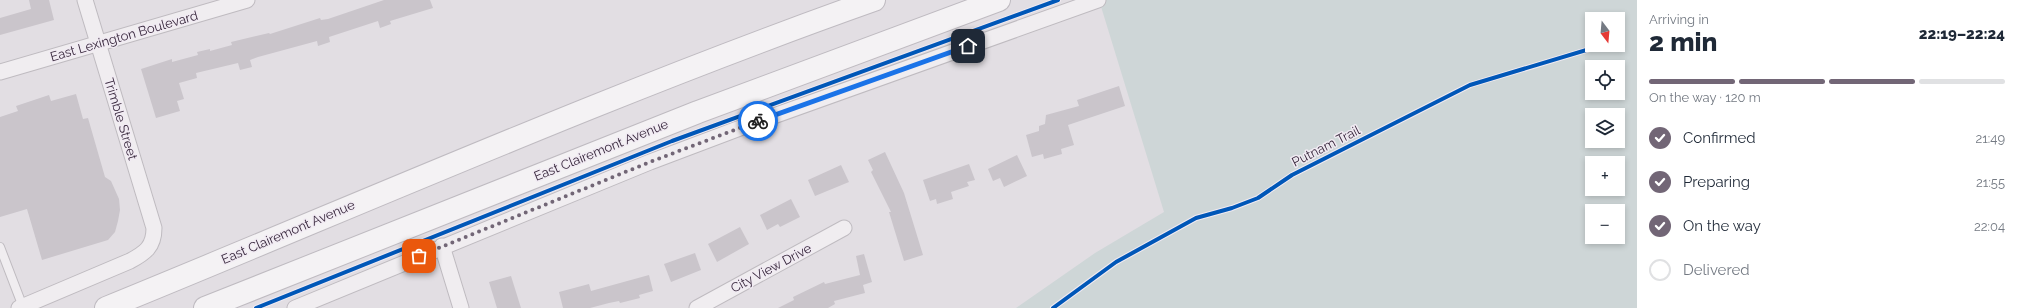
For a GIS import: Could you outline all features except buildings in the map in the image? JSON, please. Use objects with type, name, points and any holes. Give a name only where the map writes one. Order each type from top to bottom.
[{"type":"main road","name":"East Clairemont Avenue","points":[[106,308],[489,148],[806,24],[874,0]]},
{"type":"main road","name":"East Clairemont Avenue","points":[[205,308],[698,112],[999,0]]},
{"type":"street","name":"Trimble Street","points":[[21,307],[130,262],[150,247],[154,238],[154,228],[85,0]]},
{"type":"street","name":"East Lexington Boulevard","points":[[0,72],[247,0]]},
{"type":"street","points":[[295,308],[574,192],[740,128],[1098,0]]},
{"type":"street","name":"City View Drive","points":[[697,308],[844,228]]},
{"type":"street","points":[[442,246],[461,308]]},
{"type":"lane","points":[[0,247],[21,307]]},
{"type":"shaded area","points":[[1099,0],[1637,0],[1637,308],[1016,308],[1095,253],[1164,212]]},
{"type":"cycle path","points":[[256,308],[672,141],[1058,0]]},
{"type":"cycle path","name":"Putnam Trail","points":[[1053,308],[1116,262],[1196,218],[1232,208],[1258,198],[1292,175],[1470,85],[1585,50]]},
{"type":"way so far","points":[[419,256],[650,162],[758,121]]},
{"type":"route","points":[[758,121],[968,46]]}]
